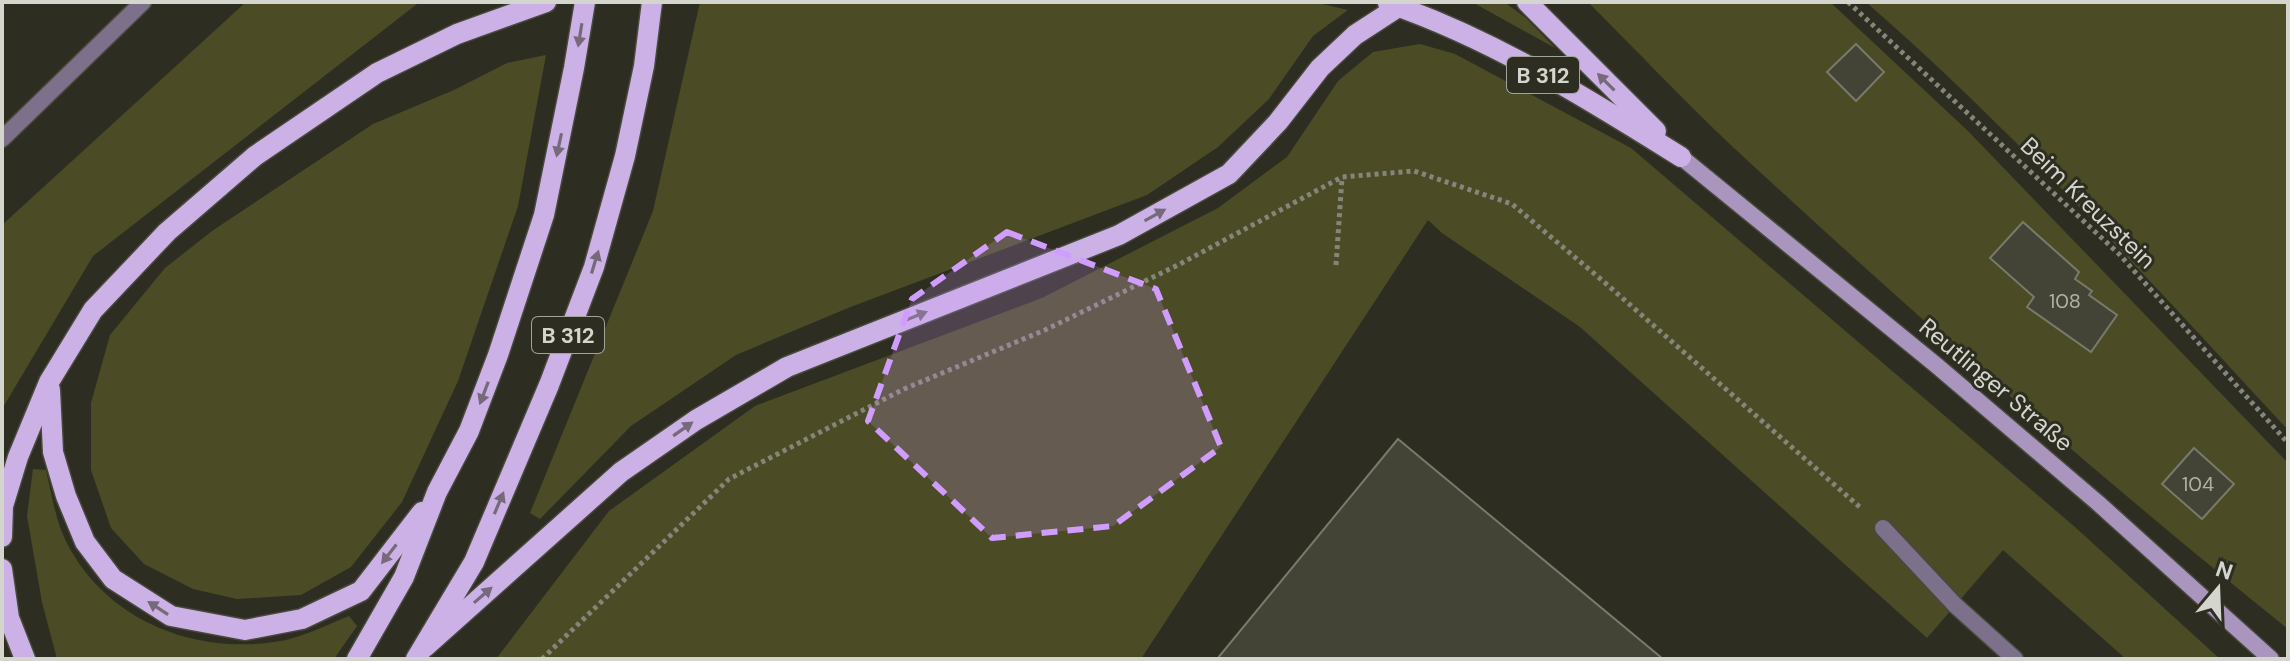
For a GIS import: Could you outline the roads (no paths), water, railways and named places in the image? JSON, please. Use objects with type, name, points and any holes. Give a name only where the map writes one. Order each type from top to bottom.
[{"type":"main road","points":[[2,537],[3,506],[18,457],[49,382],[93,310],[167,232],[255,156],[377,73],[457,34],[546,2]]},
{"type":"main road","name":"B 312","points":[[357,659],[404,577],[437,492],[469,431],[498,355],[544,215],[585,2]]},
{"type":"main road","name":"B 312","points":[[420,653],[474,562],[549,385],[594,267],[635,111],[652,2]]},
{"type":"main road","name":"B 312","points":[[1527,2],[1681,157]]},
{"type":"main road","points":[[420,653],[621,472],[696,420],[787,367],[1119,235],[1229,174],[1278,122],[1320,68],[1392,4]]},
{"type":"main road","name":"B 312","points":[[1392,4],[1472,38],[1565,86],[1681,157]]},
{"type":"main road","name":"Reutlinger Straße","points":[[1681,157],[2075,483],[2271,659]]},
{"type":"main road","name":"B 312","points":[[49,382],[53,452],[66,496],[85,542],[113,579],[171,616],[245,630],[302,619],[361,591],[437,492]]},
{"type":"main road","points":[[2,569],[9,618],[25,659]]},
{"type":"street","points":[[2,139],[143,2]]},
{"type":"street","points":[[1883,528],[1955,605],[2015,659]]}]
